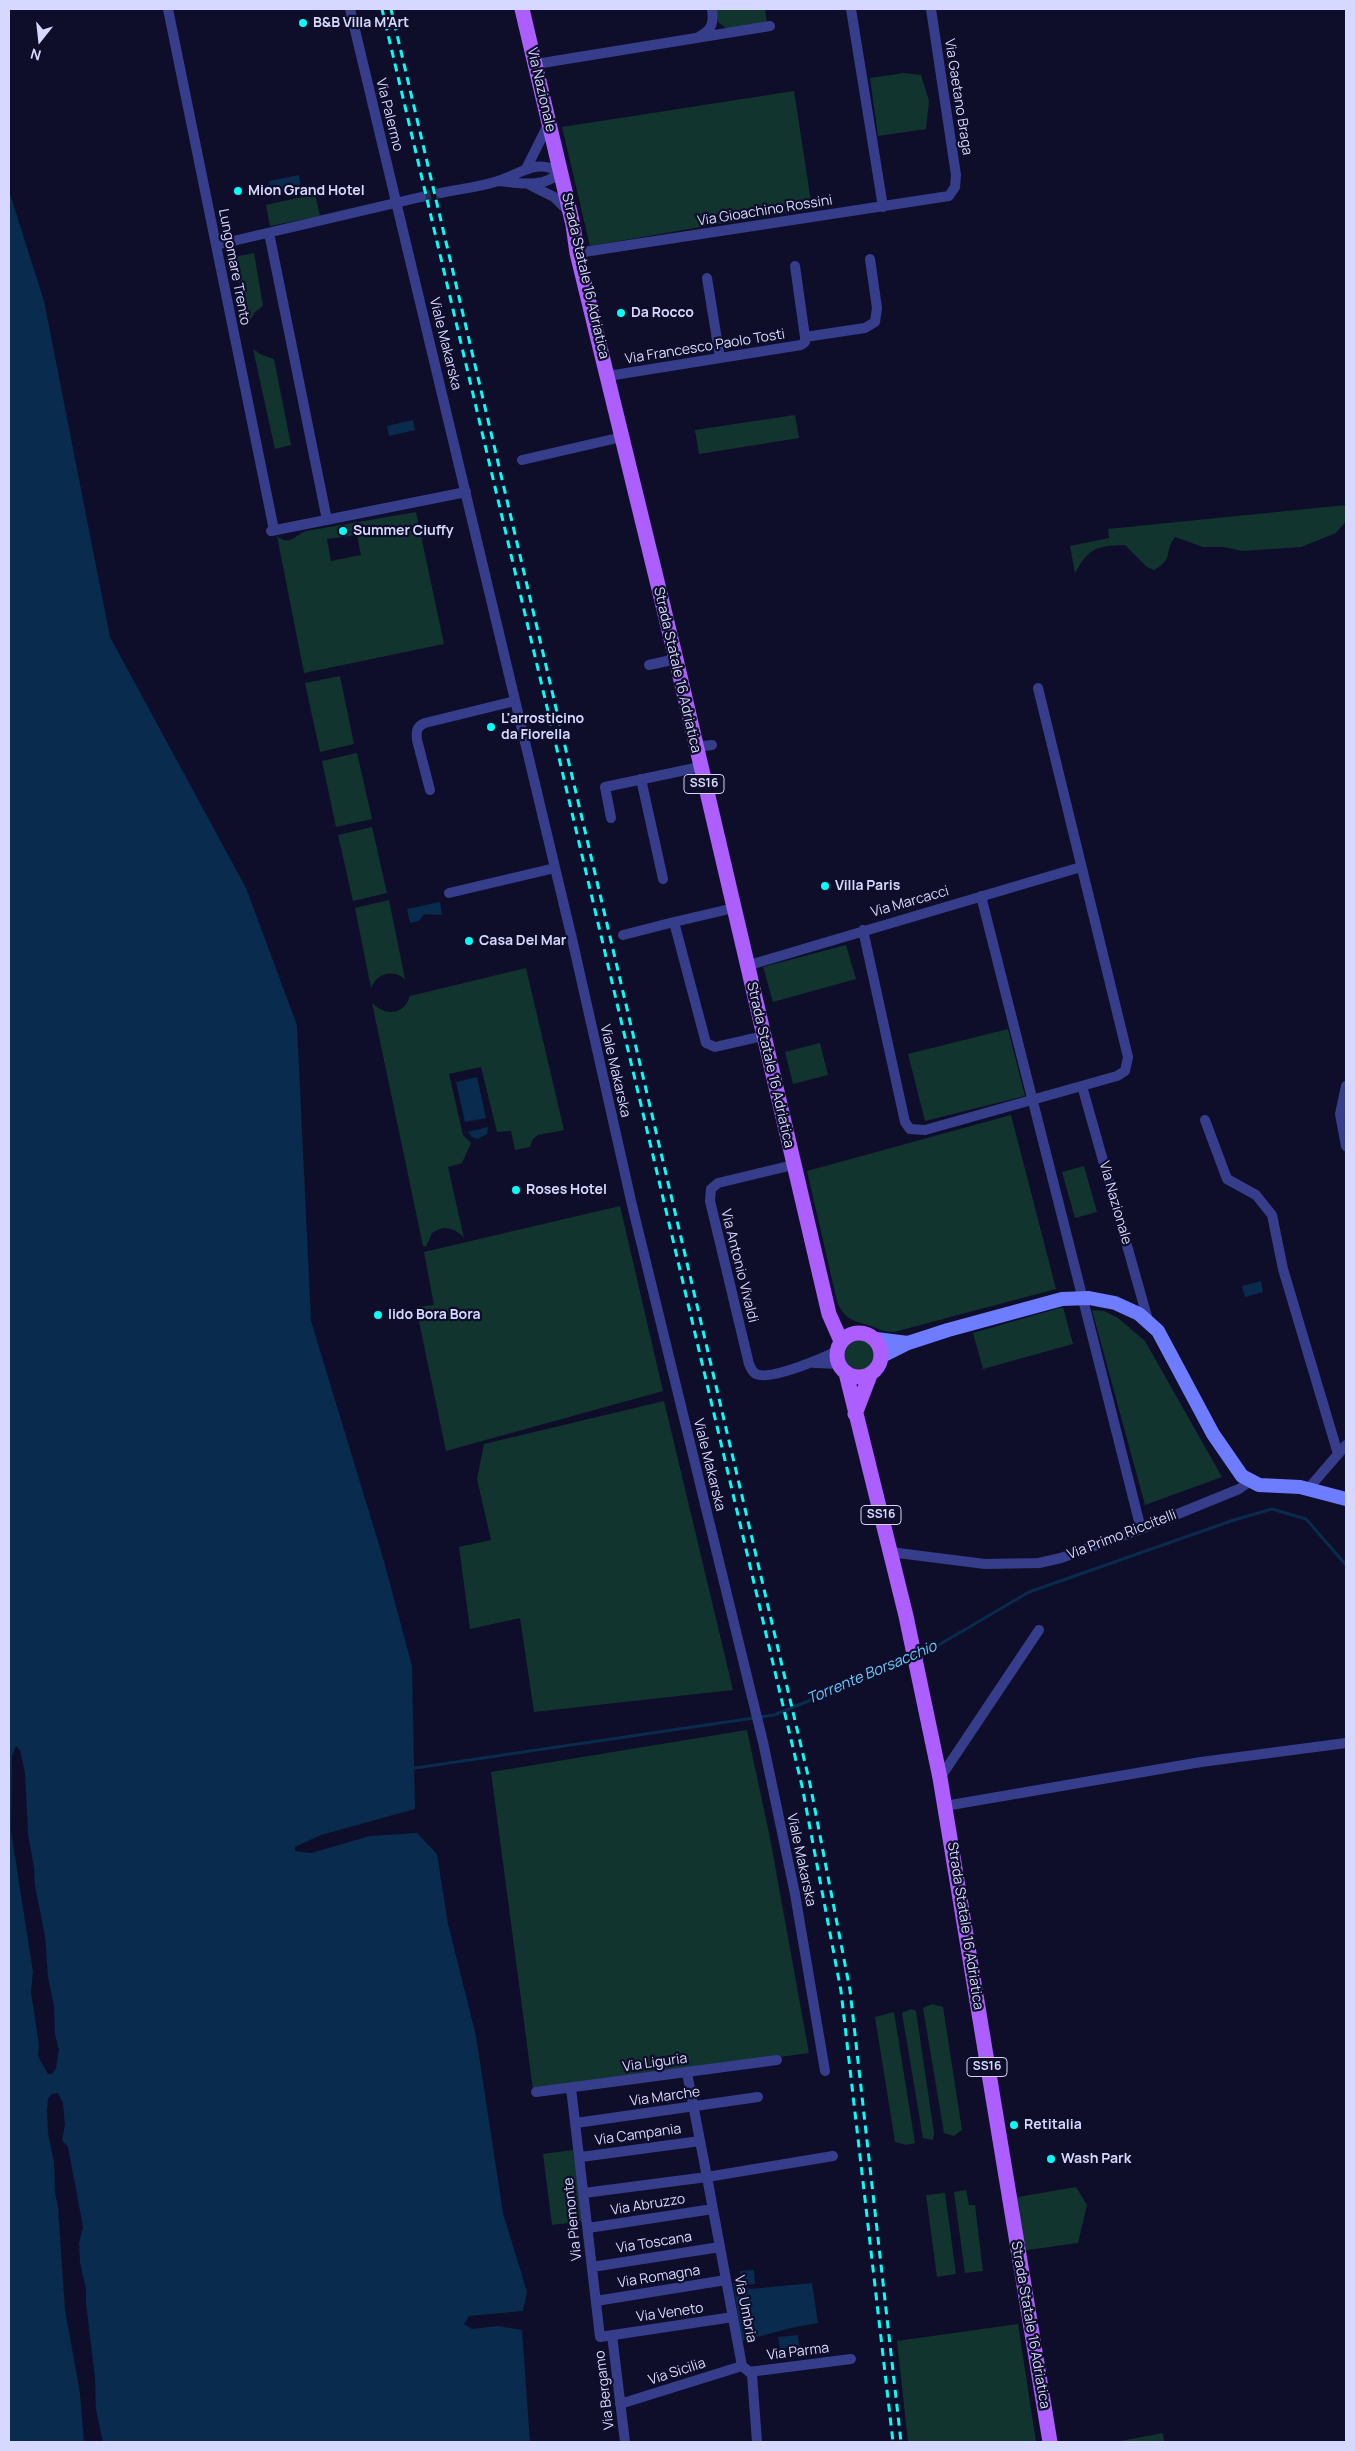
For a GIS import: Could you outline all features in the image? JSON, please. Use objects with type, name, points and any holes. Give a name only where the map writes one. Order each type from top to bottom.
[{"type":"main road","name":"Via Nazionale","points":[[522,9],[560,172]]},
{"type":"main road","name":"Strada Statale 16 Adriatica","points":[[560,172],[577,254],[676,660],[793,1165],[829,1314],[843,1353],[855,1414],[906,1616],[945,1806],[1050,2442]]},
{"type":"main road","points":[[855,1414],[870,1374],[880,1363],[882,1356],[876,1339],[864,1333],[843,1353],[858,1377],[870,1374]]},
{"type":"street","name":"Lungomare Trento","points":[[168,9],[273,530],[327,520]]},
{"type":"street","name":"Via Palermo","points":[[350,9],[397,203]]},
{"type":"street","points":[[696,37],[706,33],[711,27],[712,9]]},
{"type":"street","points":[[851,9],[883,207]]},
{"type":"street","name":"Via Gaetano Braga","points":[[931,9],[956,175],[954,190]]},
{"type":"street","points":[[536,64],[770,26]]},
{"type":"street","points":[[527,167],[548,123]]},
{"type":"street","points":[[441,193],[499,181],[527,167],[550,167],[560,172],[549,180],[529,184],[499,181]]},
{"type":"street","points":[[529,184],[560,201],[570,215]]},
{"type":"street","name":"Via Gioachino Rossini","points":[[577,254],[946,198],[954,190]]},
{"type":"street","points":[[216,245],[421,197]]},
{"type":"street","name":"Viale Makarska","points":[[397,203],[555,868],[632,1206],[763,1742],[796,1904],[825,2071]]},
{"type":"street","points":[[269,233],[327,520],[466,492]]},
{"type":"street","name":"Via Francesco Paolo Tosti","points":[[608,376],[800,345],[805,339],[865,328],[875,322],[878,314],[870,259]]},
{"type":"street","points":[[795,266],[805,339]]},
{"type":"street","points":[[707,278],[720,358]]},
{"type":"street","points":[[522,460],[622,437]]},
{"type":"street","points":[[649,665],[676,660]]},
{"type":"street","points":[[863,930],[905,1122],[910,1129],[925,1130],[1120,1075],[1125,1071],[1129,1062],[1038,688]]},
{"type":"street","points":[[430,790],[417,740],[416,731],[419,726],[515,701]]},
{"type":"street","points":[[695,747],[712,745]]},
{"type":"street","points":[[611,818],[605,787],[700,767]]},
{"type":"street","points":[[641,779],[663,879]]},
{"type":"street","points":[[449,893],[555,868]]},
{"type":"street","name":"Via Marcacci","points":[[746,966],[863,930],[1081,868]]},
{"type":"street","points":[[981,896],[1031,1100],[1141,1529]]},
{"type":"street","points":[[623,935],[734,908]]},
{"type":"street","points":[[674,922],[706,1043],[715,1047],[763,1036]]},
{"type":"street","name":"Via Nazionale","points":[[1082,1086],[1148,1320]]},
{"type":"street","points":[[1346,1086],[1340,1114],[1346,1146]]},
{"type":"street","points":[[1205,1120],[1227,1179],[1256,1194],[1272,1215],[1283,1269],[1338,1454]]},
{"type":"street","name":"Via Antonio Vivaldi","points":[[793,1165],[718,1183],[711,1189],[709,1198],[751,1369],[755,1374],[761,1375],[814,1363],[843,1353]]},
{"type":"street","name":"Via Nazionale","points":[[908,1343],[1062,1299],[1082,1297],[1120,1305],[1148,1320],[1166,1342],[1212,1434],[1230,1461],[1249,1482]]},
{"type":"street","points":[[876,1339],[908,1343]]},
{"type":"street","points":[[882,1356],[908,1343]]},
{"type":"street","points":[[1308,1489],[1346,1445]]},
{"type":"street","points":[[1249,1482],[1259,1485],[1308,1489],[1346,1499]]},
{"type":"street","name":"Via Primo Riccitelli","points":[[890,1552],[976,1563],[1031,1564],[1061,1558],[1141,1529],[1239,1489],[1249,1482]]},
{"type":"street","points":[[940,1778],[1039,1630]]},
{"type":"street","points":[[945,1806],[1201,1762],[1346,1743]]},
{"type":"street","name":"Via Liguria","points":[[536,2092],[777,2060]]},
{"type":"street","name":"Via Umbria","points":[[687,2072],[733,2317],[746,2369],[752,2374],[757,2442]]},
{"type":"street","name":"Via Piemonte","points":[[571,2088],[581,2157],[600,2337],[612,2335]]},
{"type":"street","name":"Via Marche","points":[[576,2123],[758,2098]]},
{"type":"street","name":"Via Campania","points":[[581,2157],[700,2140]]},
{"type":"street","points":[[584,2193],[707,2177],[833,2156]]},
{"type":"street","name":"Via Abruzzo","points":[[588,2228],[712,2209]]},
{"type":"street","name":"Via Toscana","points":[[592,2267],[720,2247]]},
{"type":"street","name":"Via Romagna","points":[[596,2301],[726,2280]]},
{"type":"street","name":"Via Veneto","points":[[612,2335],[733,2317]]},
{"type":"street","name":"Via Bergamo","points":[[612,2335],[625,2442]]},
{"type":"street","name":"Via Parma","points":[[746,2369],[851,2359]]},
{"type":"street","name":"Via Sicilia","points":[[620,2404],[746,2369]]},
{"type":"green space","points":[[716,9],[765,9],[767,24],[727,29],[718,22]]},
{"type":"green space","points":[[904,73],[921,75],[929,101],[926,129],[878,136],[870,78]]},
{"type":"green space","points":[[794,91],[812,208],[590,246],[562,127]]},
{"type":"green space","points":[[315,194],[320,216],[270,226],[266,205]]},
{"type":"green space","points":[[254,253],[263,306],[255,312],[248,323],[234,257]]},
{"type":"green space","points":[[253,349],[262,355],[274,359],[291,445],[275,449]]},
{"type":"green space","points":[[795,415],[799,438],[699,454],[695,430]]},
{"type":"green space","points":[[1346,505],[1346,521],[1336,533],[1301,547],[1242,551],[1224,547],[1203,547],[1175,537],[1167,559],[1154,570],[1147,567],[1125,545],[1100,547],[1085,558],[1075,573],[1070,546],[1109,538],[1108,529]]},
{"type":"green space","points":[[416,512],[444,644],[304,673],[277,536],[289,540],[306,531]],"holes":[[[357,535],[361,555],[331,561],[327,539]]]},
{"type":"green space","points":[[340,676],[354,744],[320,752],[305,683]]},
{"type":"green space","points":[[357,753],[372,819],[336,827],[322,761]]},
{"type":"green space","points":[[372,827],[387,893],[353,901],[338,835]]},
{"type":"green space","points":[[389,900],[405,979],[395,974],[385,974],[377,979],[371,988],[355,908]]},
{"type":"green space","points":[[846,945],[856,979],[773,1002],[763,967]]},
{"type":"green space","points":[[526,968],[564,1130],[538,1135],[533,1139],[530,1147],[515,1150],[511,1131],[497,1132],[481,1067],[449,1074],[463,1135],[471,1143],[462,1163],[448,1167],[464,1238],[457,1231],[445,1228],[432,1233],[426,1247],[423,1246],[372,1003],[383,1010],[394,1012],[407,1003],[410,996]]},
{"type":"green space","points":[[1008,1029],[1025,1096],[925,1121],[908,1054]]},
{"type":"green space","points":[[820,1043],[828,1075],[793,1084],[785,1052]]},
{"type":"green space","points":[[1011,1115],[1056,1289],[894,1332],[859,1323],[846,1316],[837,1301],[807,1171]]},
{"type":"green space","points":[[1084,1166],[1097,1212],[1075,1218],[1062,1172]]},
{"type":"green space","points":[[620,1206],[663,1391],[446,1451],[416,1307],[434,1305],[424,1252]]},
{"type":"green space","points":[[1063,1307],[1073,1344],[983,1369],[973,1333]]},
{"type":"green space","points":[[1092,1310],[1104,1311],[1118,1318],[1145,1341],[1222,1477],[1145,1505]]},
{"type":"green space","points":[[859,1340],[870,1344],[874,1355],[870,1366],[859,1370],[848,1366],[844,1355],[848,1344]]},
{"type":"green space","points":[[664,1401],[733,1690],[534,1712],[520,1618],[470,1629],[459,1547],[491,1540],[477,1479],[484,1444]]},
{"type":"green space","points":[[747,1730],[770,1838],[809,2053],[533,2090],[491,1772]]},
{"type":"green space","points":[[932,2004],[943,2007],[962,2130],[954,2136],[944,2133],[923,2008]]},
{"type":"green space","points":[[911,2009],[916,2011],[934,2133],[933,2140],[923,2138],[902,2013]]},
{"type":"green space","points":[[894,2012],[915,2143],[906,2145],[895,2142],[875,2017]]},
{"type":"green space","points":[[573,2150],[583,2221],[552,2225],[543,2154]]},
{"type":"green space","points":[[1076,2187],[1087,2205],[1078,2243],[1020,2251],[1012,2198]]},
{"type":"green space","points":[[966,2190],[969,2205],[975,2205],[983,2271],[965,2273],[954,2192]]},
{"type":"green space","points":[[945,2193],[956,2274],[937,2277],[926,2195]]},
{"type":"green space","points":[[1018,2324],[1036,2442],[908,2442],[897,2341]]},
{"type":"green space","points":[[1163,2433],[1164,2442],[1115,2442]]},
{"type":"water","points":[[299,175],[301,188],[271,193],[269,181]]},
{"type":"water","points":[[9,191],[44,301],[110,637],[246,888],[297,1025],[311,1321],[383,1558],[412,1666],[415,1809],[321,1835],[295,1847],[295,1851],[311,1853],[370,1836],[417,1833],[437,1854],[448,1924],[476,2036],[503,2213],[527,2292],[523,2311],[469,2316],[464,2324],[472,2329],[498,2326],[522,2330],[530,2442],[9,2442]]},
{"type":"water","points":[[413,420],[415,430],[389,436],[387,426]]},
{"type":"water","points":[[440,902],[442,915],[424,914],[419,921],[410,923],[407,909]]},
{"type":"water","points":[[477,1077],[486,1118],[465,1122],[456,1082]]},
{"type":"water","points":[[488,1127],[487,1134],[478,1139],[472,1137],[468,1132]]},
{"type":"water","points":[[1261,1281],[1263,1292],[1245,1297],[1242,1286]]},
{"type":"water","points":[[754,2270],[755,2284],[741,2285],[740,2271]]},
{"type":"water","points":[[733,2282],[741,2287],[751,2289],[812,2283],[818,2323],[742,2341]]},
{"type":"water","points":[[798,2335],[799,2346],[780,2349],[778,2337]]},
{"type":"pier","points":[[16,1746],[20,1750],[25,1773],[28,1834],[34,1867],[35,1886],[45,1936],[48,1977],[54,2006],[55,2035],[59,2050],[56,2068],[52,2074],[48,2074],[38,2056],[39,2045],[31,1992],[33,1971],[11,1831],[12,1756]]},
{"type":"pier","points":[[58,2093],[63,2103],[65,2125],[62,2140],[68,2147],[83,2227],[79,2243],[80,2262],[86,2290],[95,2378],[96,2410],[103,2442],[84,2442],[80,2393],[65,2310],[54,2162],[48,2133],[47,2110],[48,2099],[52,2094]]},
{"type":"waterway","name":"Torrente Borsacchio","points":[[920,1656],[1029,1592],[1234,1520],[1272,1509],[1306,1519],[1346,1565]]},
{"type":"waterway","name":"Torrente Borsacchio","points":[[415,1768],[774,1715],[912,1659]]},
{"type":"tunnel","points":[[421,197],[441,193]]},
{"type":"railway","points":[[382,9],[802,1786],[841,1991],[893,2442]]},
{"type":"railway","points":[[391,9],[810,1784],[850,1990],[901,2442]]},
{"type":"place","name":"B&B Villa M'Art","points":[[303,23]]},
{"type":"place","name":"Mion Grand Hotel","points":[[238,191]]},
{"type":"place","name":"Da Rocco","points":[[621,313]]},
{"type":"place","name":"Summer Ciuffy","points":[[343,531]]},
{"type":"place","name":"L'arrosticino da Fiorella","points":[[491,727]]},
{"type":"place","name":"Villa Paris","points":[[825,886]]},
{"type":"place","name":"Casa Del Mar","points":[[469,941]]},
{"type":"place","name":"Roses Hotel","points":[[516,1190]]},
{"type":"place","name":"lido Bora Bora","points":[[378,1315]]},
{"type":"place","name":"Retitalia","points":[[1014,2125]]},
{"type":"place","name":"Wash Park","points":[[1051,2159]]}]
